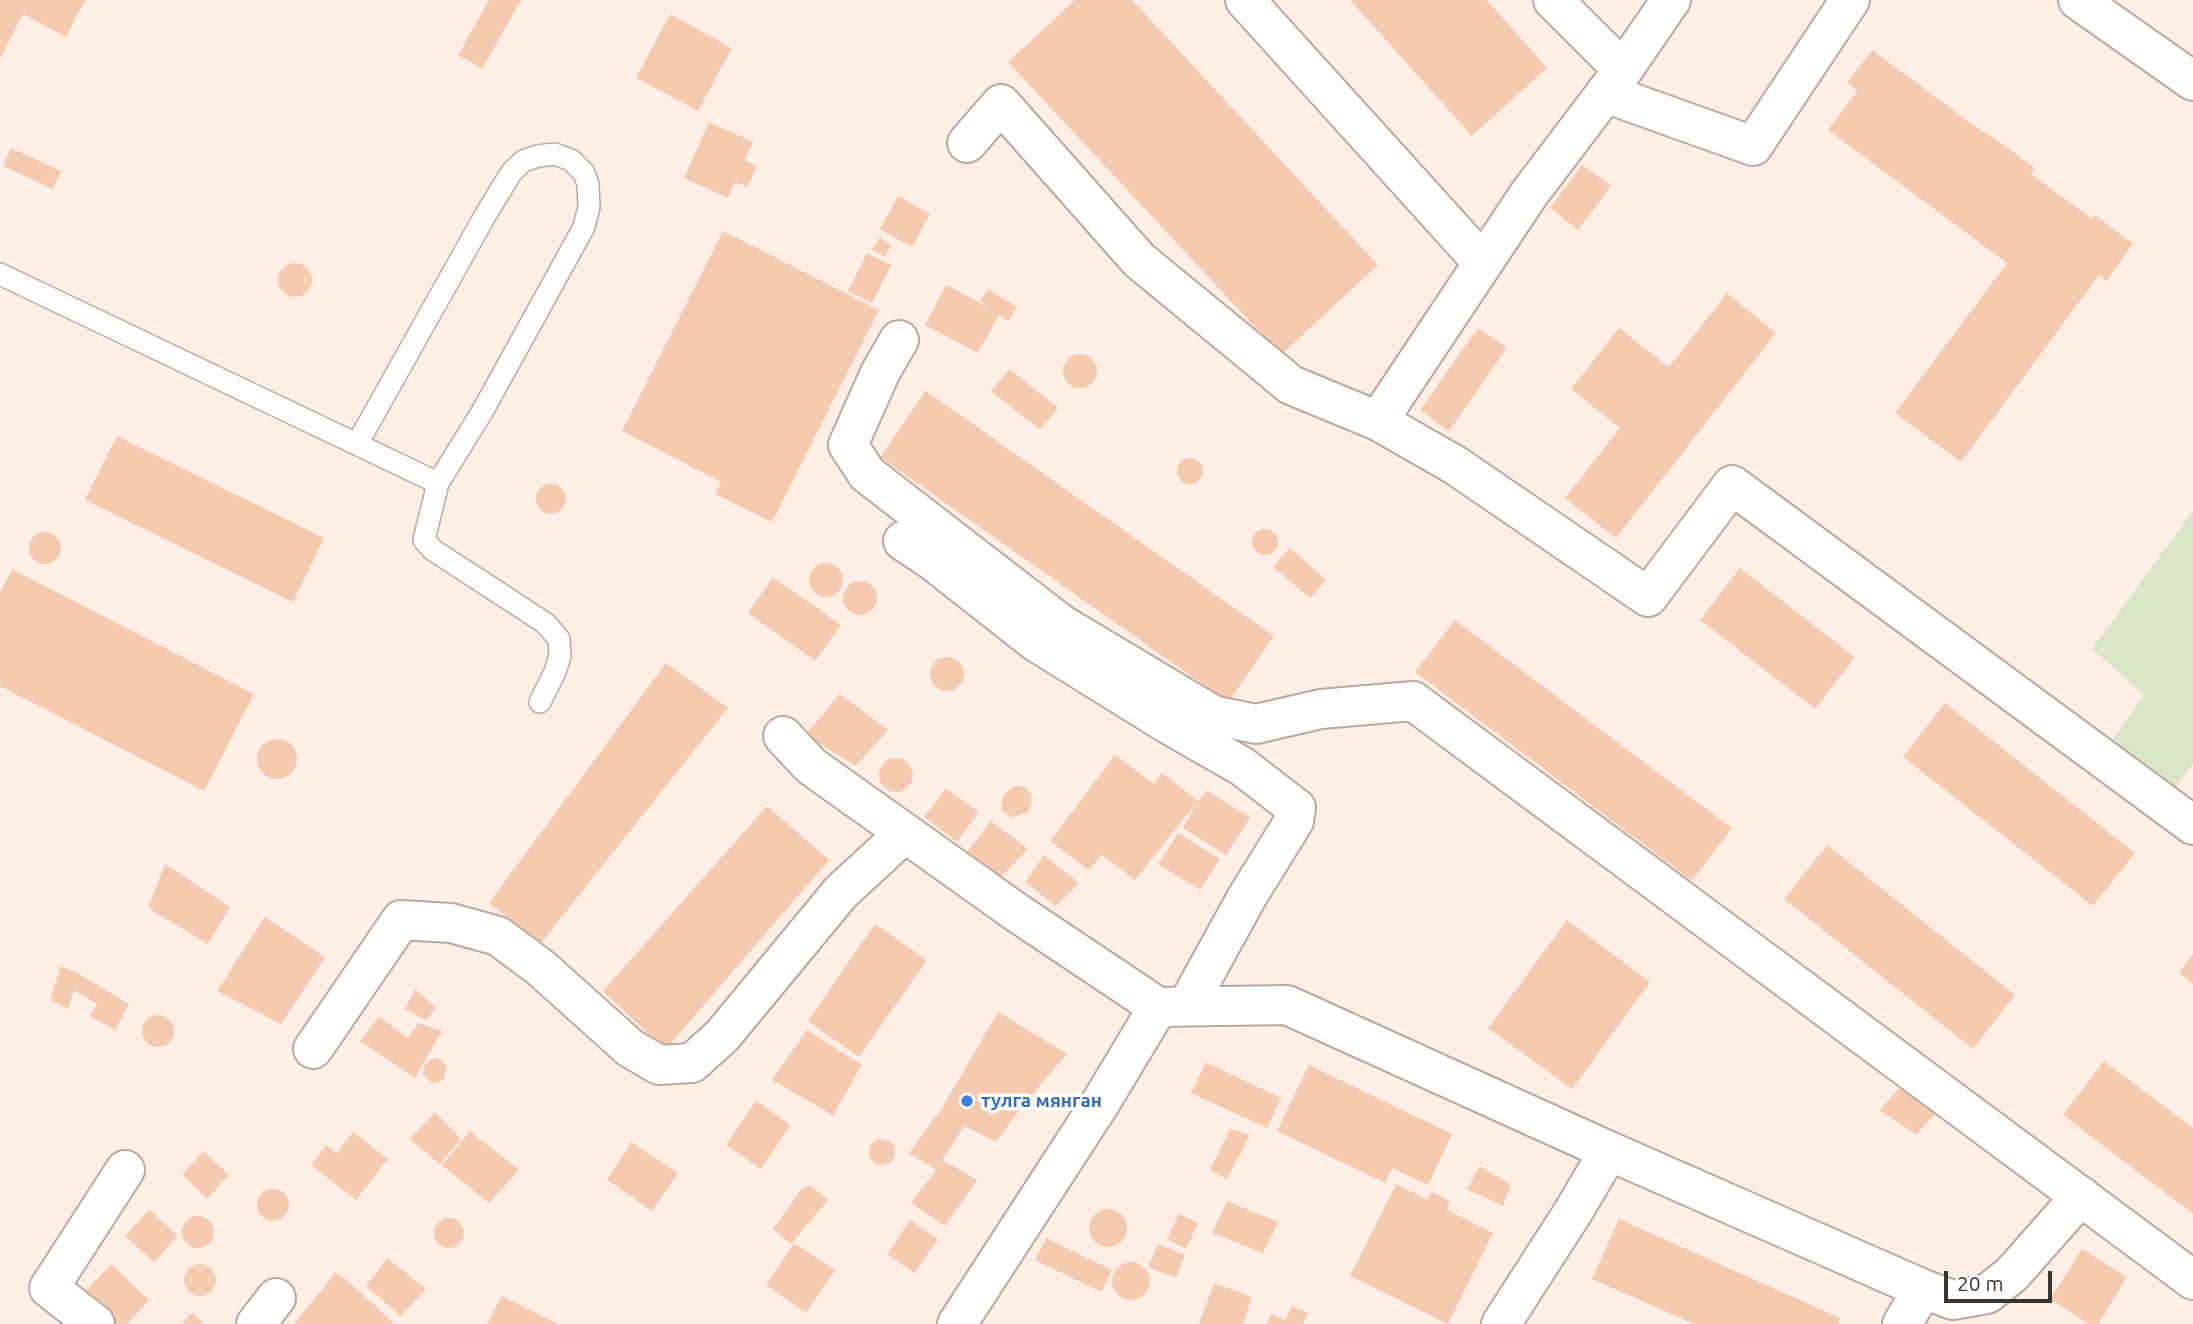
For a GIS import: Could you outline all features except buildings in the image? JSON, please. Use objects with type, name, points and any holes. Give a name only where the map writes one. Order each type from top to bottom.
[{"type":"street","points":[[1245,0],[1483,263]]},
{"type":"street","points":[[1553,0],[1614,81],[1753,146],[1850,0]]},
{"type":"street","points":[[1378,421],[1529,194],[1671,0]]},
{"type":"street","points":[[2078,0],[2193,80]]},
{"type":"street","points":[[967,143],[1002,104],[1139,260],[1291,384],[1378,421],[1455,465],[1647,597],[1732,485],[2193,825]]},
{"type":"street","points":[[899,340],[880,373],[848,445],[867,474],[1061,624],[1213,715],[1256,724],[1321,709],[1413,701],[2193,1280]]},
{"type":"street","points":[[903,541],[933,561],[1036,642],[1243,767],[1296,808],[1294,821],[1247,897],[1172,1007],[1101,1102],[957,1324]]},
{"type":"street","points":[[783,736],[811,766],[1016,912],[1172,1007],[1287,1004],[1609,1151],[1953,1300],[1987,1294],[2012,1274],[2081,1196]]},
{"type":"street","points":[[313,1049],[401,920],[451,923],[498,936],[541,968],[630,1048],[659,1065],[692,1063],[722,1036],[841,892],[905,833]]},
{"type":"street","points":[[1501,1324],[1609,1151]]},
{"type":"street","points":[[95,1324],[49,1287],[125,1170]]},
{"type":"street","points":[[1902,1324],[1923,1289]]},
{"type":"lane","points":[[357,444],[511,173],[523,161],[538,156],[555,154],[571,160],[584,173],[588,184],[589,207],[584,227],[482,412],[438,483],[424,540],[433,550],[545,623],[558,639],[560,656],[540,702]]},
{"type":"lane","points":[[0,274],[438,483]]},
{"type":"green space","points":[[2193,511],[2193,763],[2164,804],[2101,756],[2144,695],[2092,649]]},
{"type":"place","name":"тулга мянган","points":[[967,1101]]}]
